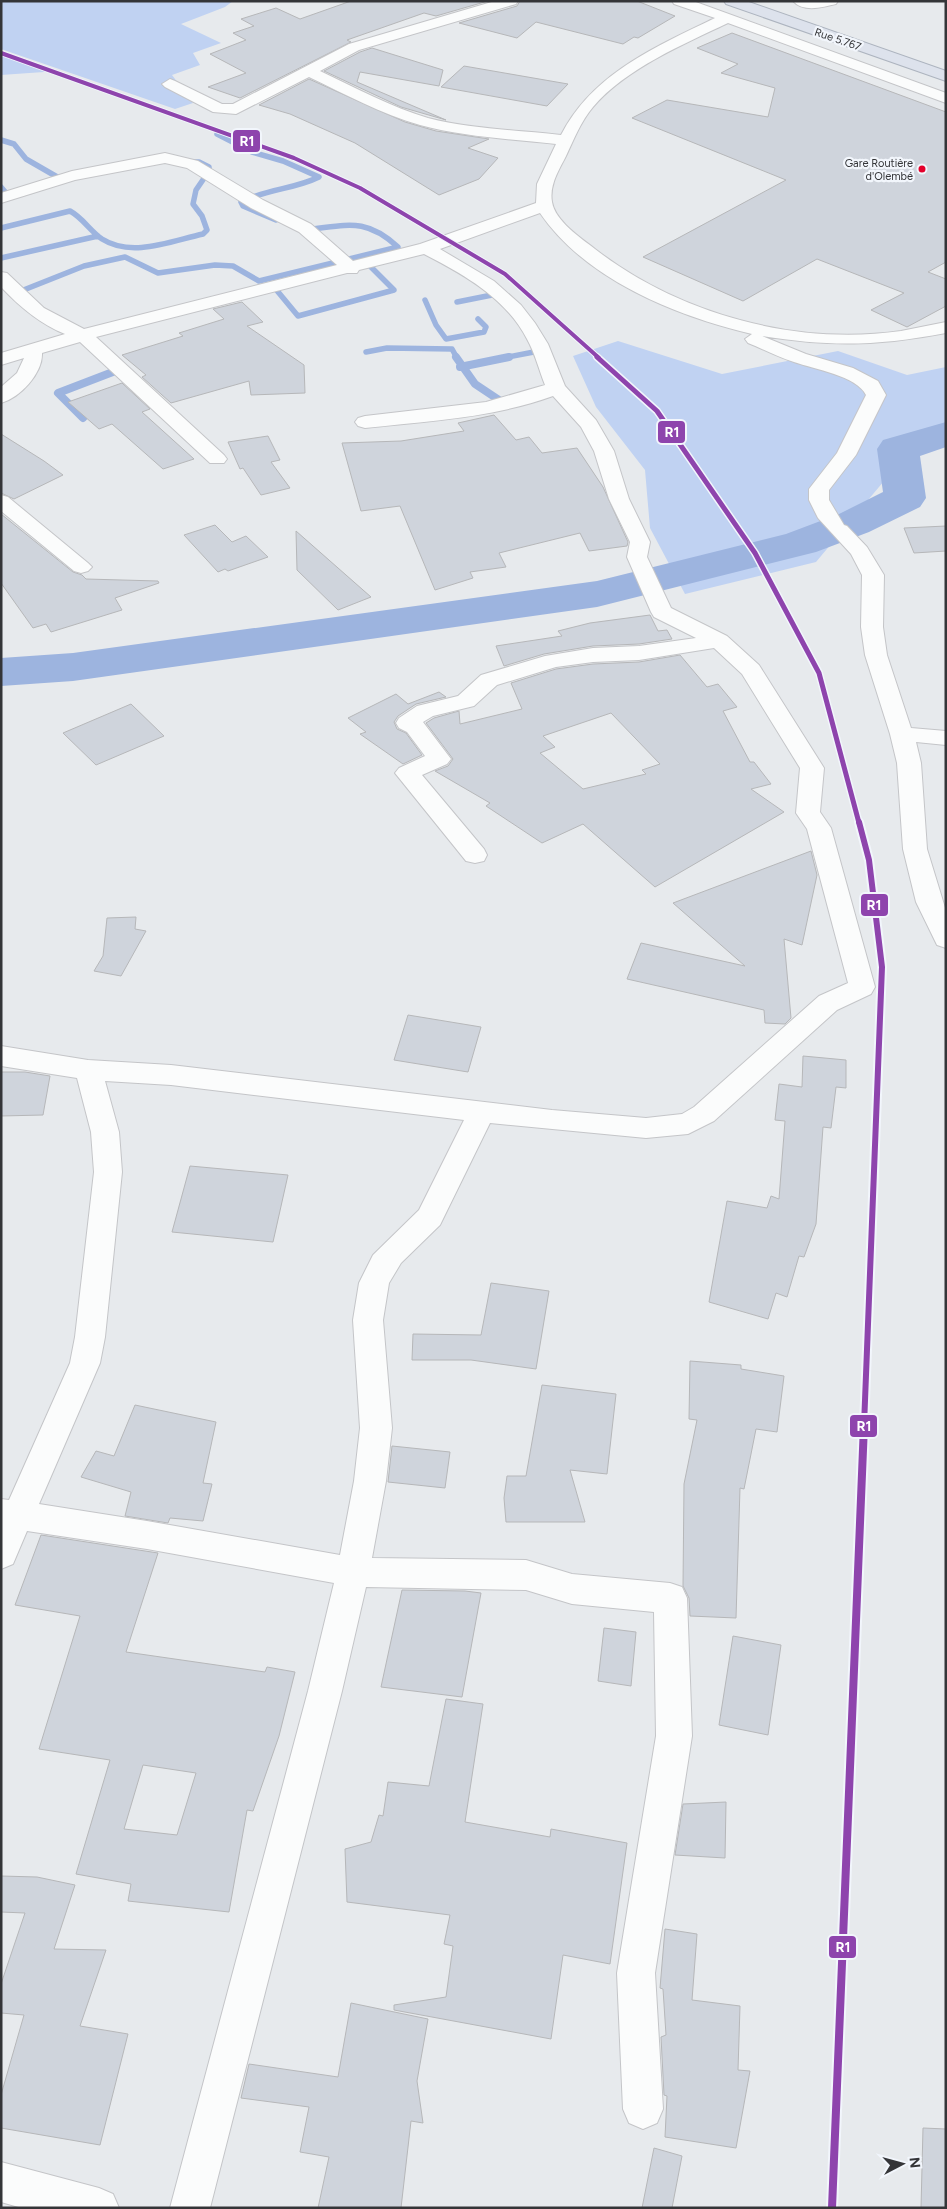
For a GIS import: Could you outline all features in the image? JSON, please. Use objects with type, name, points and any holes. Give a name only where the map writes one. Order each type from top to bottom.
[{"type":"highway","name":"Rue 5.767","points":[[729,10],[946,76]]},
{"type":"street","points":[[170,84],[220,109],[230,110],[261,96],[307,70],[354,47],[510,1]]},
{"type":"street","points":[[679,1],[729,10],[946,98]]},
{"type":"street","points":[[800,1],[814,5],[831,1]]},
{"type":"street","points":[[729,10],[605,88],[579,115],[543,186],[544,206],[563,230],[589,254],[614,272],[681,306],[722,322],[768,345],[799,358],[846,372],[871,385],[876,395],[846,455],[819,489],[819,500],[825,514],[860,551],[873,574],[872,627],[876,654],[909,762],[915,849],[929,902],[946,939]]},
{"type":"street","points":[[307,70],[403,114],[426,122],[494,133],[566,140]]},
{"type":"street","points":[[1,198],[72,176],[165,158],[192,164],[238,193],[305,228],[351,269]]},
{"type":"street","points":[[1,359],[33,349],[351,269],[426,248],[544,206]]},
{"type":"street","points":[[1,1056],[88,1070],[171,1075],[482,1112],[646,1128],[688,1124],[704,1114],[828,1003],[862,987],[819,828],[808,812],[812,768],[752,670],[719,640],[662,612],[637,557],[640,542],[619,499],[604,451],[589,424],[556,388],[536,338],[518,313],[475,276],[426,248]]},
{"type":"street","points":[[1,277],[30,307],[56,325],[83,336],[217,458]]},
{"type":"street","points":[[722,322],[787,334],[834,339],[881,339],[917,336],[946,328]]},
{"type":"street","points":[[1,397],[24,379],[34,358],[33,349]]},
{"type":"street","points":[[365,422],[493,406],[534,397],[556,388]]},
{"type":"street","points":[[1,501],[81,566]]},
{"type":"street","points":[[475,855],[407,773],[439,759],[415,727],[406,723],[425,711],[466,701],[489,680],[537,665],[593,655],[639,653],[719,640]]},
{"type":"street","points":[[902,734],[946,738]]},
{"type":"street","points":[[1,1554],[9,1515],[79,1378],[90,1338],[109,1147],[103,1115],[88,1070]]},
{"type":"street","points":[[190,2208],[353,1572],[376,1428],[376,1402],[369,1356],[368,1318],[374,1283],[386,1260],[403,1242],[418,1232],[430,1217],[482,1112]]},
{"type":"street","points":[[9,1515],[147,1535],[353,1572],[526,1574],[572,1590],[670,1598],[674,1736],[636,1973],[644,2110]]},
{"type":"street","points":[[1,2182],[99,2208]]},
{"type":"shaded area","points":[[1,1],[233,1],[225,7],[181,24],[221,43],[193,53],[200,65],[172,75],[193,103],[175,109],[1,49]]},
{"type":"shaded area","points":[[1,53],[58,71],[1,75]]},
{"type":"shaded area","points":[[618,341],[722,374],[838,351],[907,375],[946,367],[946,443],[905,456],[816,562],[685,594],[650,528],[645,470],[596,407],[573,356]]},
{"type":"building","points":[[351,1],[488,1],[436,16],[424,13],[347,40],[351,42],[240,98],[208,87],[246,73],[210,54],[246,40],[233,33],[254,26],[241,19],[276,8],[300,19]]},
{"type":"building","points":[[520,1],[637,1],[675,16],[638,38],[634,37],[623,44],[536,22],[517,38],[459,23],[517,6]]},
{"type":"building","points":[[732,33],[946,112],[946,262],[928,272],[946,279],[946,306],[907,327],[871,310],[904,293],[817,259],[743,301],[643,257],[786,180],[632,118],[667,100],[768,117],[775,88],[721,73],[738,64],[697,48]]},
{"type":"building","points":[[372,48],[443,70],[439,86],[360,72],[357,82],[446,120],[401,107],[324,71],[360,52]]},
{"type":"building","points":[[464,66],[568,84],[547,106],[441,87]]},
{"type":"building","points":[[309,79],[405,122],[436,131],[489,139],[468,148],[498,158],[479,179],[439,195],[355,143],[290,114],[259,105]]},
{"type":"building","points":[[242,302],[263,322],[247,326],[304,365],[305,393],[251,395],[249,381],[171,403],[142,377],[146,375],[122,355],[183,336],[179,333],[224,319],[213,309]]},
{"type":"building","points":[[122,383],[150,409],[142,412],[194,459],[163,469],[112,424],[99,429],[68,402]]},
{"type":"building","points":[[494,415],[516,440],[529,437],[542,453],[577,448],[603,487],[628,542],[627,546],[589,551],[580,533],[499,553],[506,567],[470,572],[473,578],[435,590],[400,506],[361,511],[342,443],[401,441],[464,431],[458,423]]},
{"type":"building","points":[[1,434],[63,475],[14,499],[1,493]]},
{"type":"building","points":[[268,436],[280,460],[271,462],[290,488],[261,495],[243,468],[240,469],[228,442]]},
{"type":"building","points":[[1,514],[73,572],[82,575],[86,579],[158,581],[159,583],[115,598],[122,610],[51,632],[46,624],[33,628],[1,583]]},
{"type":"building","points":[[215,525],[232,542],[246,536],[268,557],[228,571],[225,569],[218,572],[184,535]]},
{"type":"building","points":[[946,526],[946,551],[914,553],[904,528]]},
{"type":"building","points":[[296,531],[371,597],[338,610],[297,570]]},
{"type":"building","points":[[650,615],[658,631],[667,630],[672,639],[639,644],[593,646],[544,654],[504,666],[496,646],[562,636],[558,631],[590,623]]},
{"type":"building","points":[[680,655],[707,687],[718,684],[737,707],[723,711],[750,762],[754,762],[771,784],[751,789],[784,812],[655,887],[583,824],[542,843],[486,806],[490,803],[435,771],[448,766],[453,759],[426,723],[434,718],[459,711],[460,724],[522,709],[511,683],[556,669],[593,664],[639,662]],"holes":[[[611,713],[660,764],[642,770],[646,774],[583,789],[540,753],[555,747],[543,736]]]},
{"type":"building","points":[[439,692],[446,697],[416,704],[398,716],[394,722],[397,729],[406,733],[422,755],[403,764],[360,734],[366,732],[348,718],[396,694],[408,704]]},
{"type":"building","points":[[131,704],[164,736],[96,765],[63,733]]},
{"type":"building","points":[[811,851],[817,875],[802,945],[784,939],[791,1018],[785,1024],[765,1023],[764,1010],[627,979],[641,943],[745,966],[673,903]]},
{"type":"building","points":[[136,917],[135,929],[146,931],[121,976],[94,971],[103,956],[107,918]]},
{"type":"building","points":[[408,1015],[481,1027],[468,1072],[394,1060]]},
{"type":"building","points":[[803,1056],[846,1060],[846,1088],[836,1087],[831,1128],[823,1127],[816,1224],[804,1257],[799,1256],[787,1297],[776,1293],[768,1319],[709,1302],[727,1201],[767,1208],[771,1196],[779,1199],[785,1121],[775,1120],[779,1084],[802,1087]]},
{"type":"building","points":[[1,1072],[25,1072],[50,1076],[43,1115],[1,1116]]},
{"type":"building","points":[[190,1166],[288,1175],[273,1242],[172,1232]]},
{"type":"building","points":[[491,1283],[549,1291],[536,1369],[471,1360],[412,1360],[413,1334],[481,1335]]},
{"type":"building","points":[[690,1361],[741,1365],[741,1369],[784,1376],[777,1432],[756,1429],[744,1489],[740,1488],[736,1618],[690,1616],[689,1598],[683,1586],[684,1484],[697,1420],[689,1419]]},
{"type":"building","points":[[542,1385],[616,1394],[607,1474],[570,1470],[585,1522],[506,1522],[504,1498],[507,1476],[526,1476]]},
{"type":"building","points":[[135,1405],[216,1422],[203,1483],[212,1484],[203,1521],[170,1518],[168,1523],[125,1516],[131,1492],[81,1477],[96,1451],[114,1456]]},
{"type":"building","points":[[392,1446],[450,1452],[445,1488],[388,1482]]},
{"type":"building","points":[[41,1535],[158,1553],[126,1652],[265,1672],[267,1667],[295,1672],[279,1736],[253,1811],[247,1810],[229,1912],[128,1901],[131,1884],[76,1874],[110,1760],[39,1749],[80,1616],[15,1605]],"holes":[[[143,1765],[196,1773],[177,1835],[124,1829]]]},
{"type":"building","points":[[402,1590],[481,1593],[462,1697],[381,1687]]},
{"type":"building","points":[[604,1628],[636,1632],[631,1686],[598,1681]]},
{"type":"building","points":[[733,1636],[781,1645],[768,1735],[719,1725]]},
{"type":"building","points":[[446,1699],[483,1704],[465,1822],[550,1837],[551,1829],[627,1843],[610,1964],[563,1955],[551,2039],[394,2010],[394,2005],[446,1997],[453,1946],[444,1944],[450,1915],[347,1902],[345,1849],[371,1842],[379,1815],[383,1816],[388,1782],[429,1786]]},
{"type":"building","points":[[726,1802],[725,1858],[675,1855],[683,1804]]},
{"type":"building","points":[[1,1876],[37,1877],[75,1885],[54,1949],[106,1950],[80,2026],[128,2034],[100,2145],[1,2128],[1,2095],[24,2015],[1,2013],[1,1984],[25,1913],[1,1912]]},
{"type":"building","points":[[665,1929],[697,1934],[692,2000],[740,2006],[738,2070],[750,2071],[736,2148],[665,2137],[667,2096],[664,2095],[661,2037],[666,2035],[663,1989],[660,1988]]},
{"type":"building","points":[[351,2003],[428,2019],[417,2081],[423,2123],[411,2121],[401,2208],[318,2208],[329,2157],[300,2152],[309,2107],[241,2098],[249,2064],[338,2077]]},
{"type":"building","points":[[923,2128],[946,2129],[946,2208],[921,2208]]},
{"type":"building","points":[[654,2148],[682,2156],[672,2208],[642,2208]]},
{"type":"waterway","points":[[217,134],[252,152],[283,161],[319,177],[261,194],[241,202],[243,206],[276,220]]},
{"type":"waterway","points":[[1,140],[14,144],[26,159],[59,178]]},
{"type":"waterway","points":[[1,228],[70,211],[102,239],[114,245],[139,248],[165,244],[203,234],[207,230],[202,216],[193,204],[196,190],[209,171],[209,167],[199,162],[188,162]]},
{"type":"waterway","points":[[1,187],[7,194]]},
{"type":"waterway","points":[[16,293],[84,266],[125,257],[158,273],[215,265],[233,266],[259,281],[398,247],[375,231],[354,225],[304,230]]},
{"type":"waterway","points":[[1,258],[98,236]]},
{"type":"waterway","points":[[274,287],[298,316],[394,290],[367,263]]},
{"type":"waterway","points":[[457,302],[497,294]]},
{"type":"waterway","points":[[425,300],[436,325],[446,339],[484,332],[486,327],[478,319]]},
{"type":"waterway","points":[[366,352],[387,348],[452,349],[457,358]]},
{"type":"waterway","points":[[503,358],[539,351]]},
{"type":"waterway","points":[[456,357],[463,366]]},
{"type":"waterway","points":[[463,366],[509,357]]},
{"type":"waterway","points":[[463,366],[475,384],[499,400]]},
{"type":"waterway","points":[[83,418],[58,393],[118,370]]},
{"type":"waterway","points":[[1,672],[73,667],[597,594],[801,543],[854,523],[905,498],[898,449],[946,434]]},
{"type":"transit line","name":"R1","points":[[1,53],[294,158],[360,188],[505,274],[657,411],[755,553],[819,673],[869,860],[882,967],[832,2208]]},
{"type":"place","name":"Gare Routière d'Olembé","points":[[922,169]]}]
